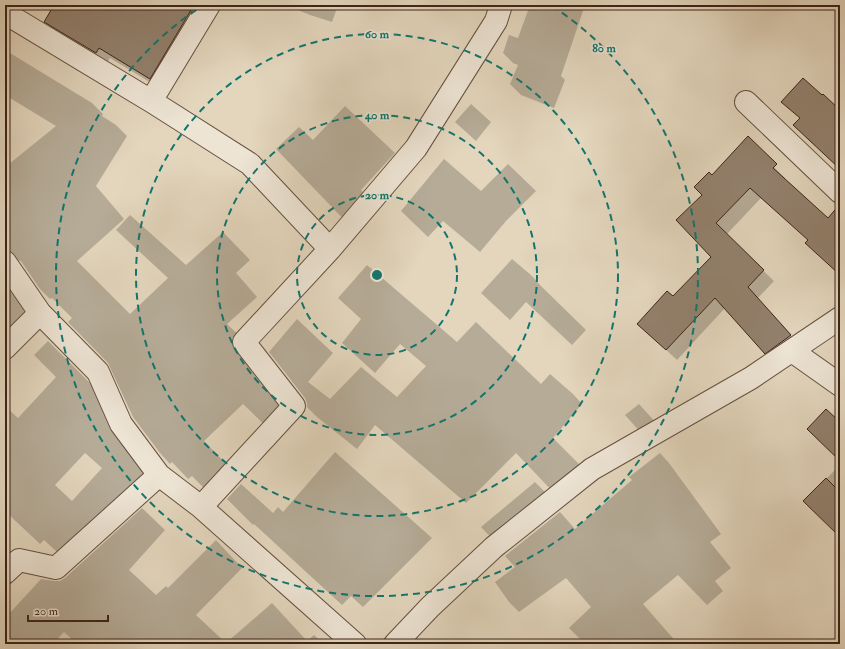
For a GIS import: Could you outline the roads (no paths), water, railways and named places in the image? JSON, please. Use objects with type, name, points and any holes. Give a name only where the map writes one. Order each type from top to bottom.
[{"type":"street","points":[[151,101],[209,5]]},
{"type":"street","points":[[201,507],[294,406],[244,342],[330,249],[416,148],[496,21],[501,5]]},
{"type":"street","points":[[5,13],[151,101],[250,164],[330,249]]},
{"type":"street","points":[[746,102],[840,192]]},
{"type":"street","points":[[5,262],[40,313],[98,372],[121,424],[159,475],[201,507],[355,644]]},
{"type":"street","points":[[5,348],[40,313]]},
{"type":"street","points":[[395,644],[430,607],[494,547],[592,469],[752,378],[840,318]]},
{"type":"street","points":[[792,351],[840,385]]},
{"type":"street","points":[[5,573],[19,560],[56,568],[159,475]]}]
